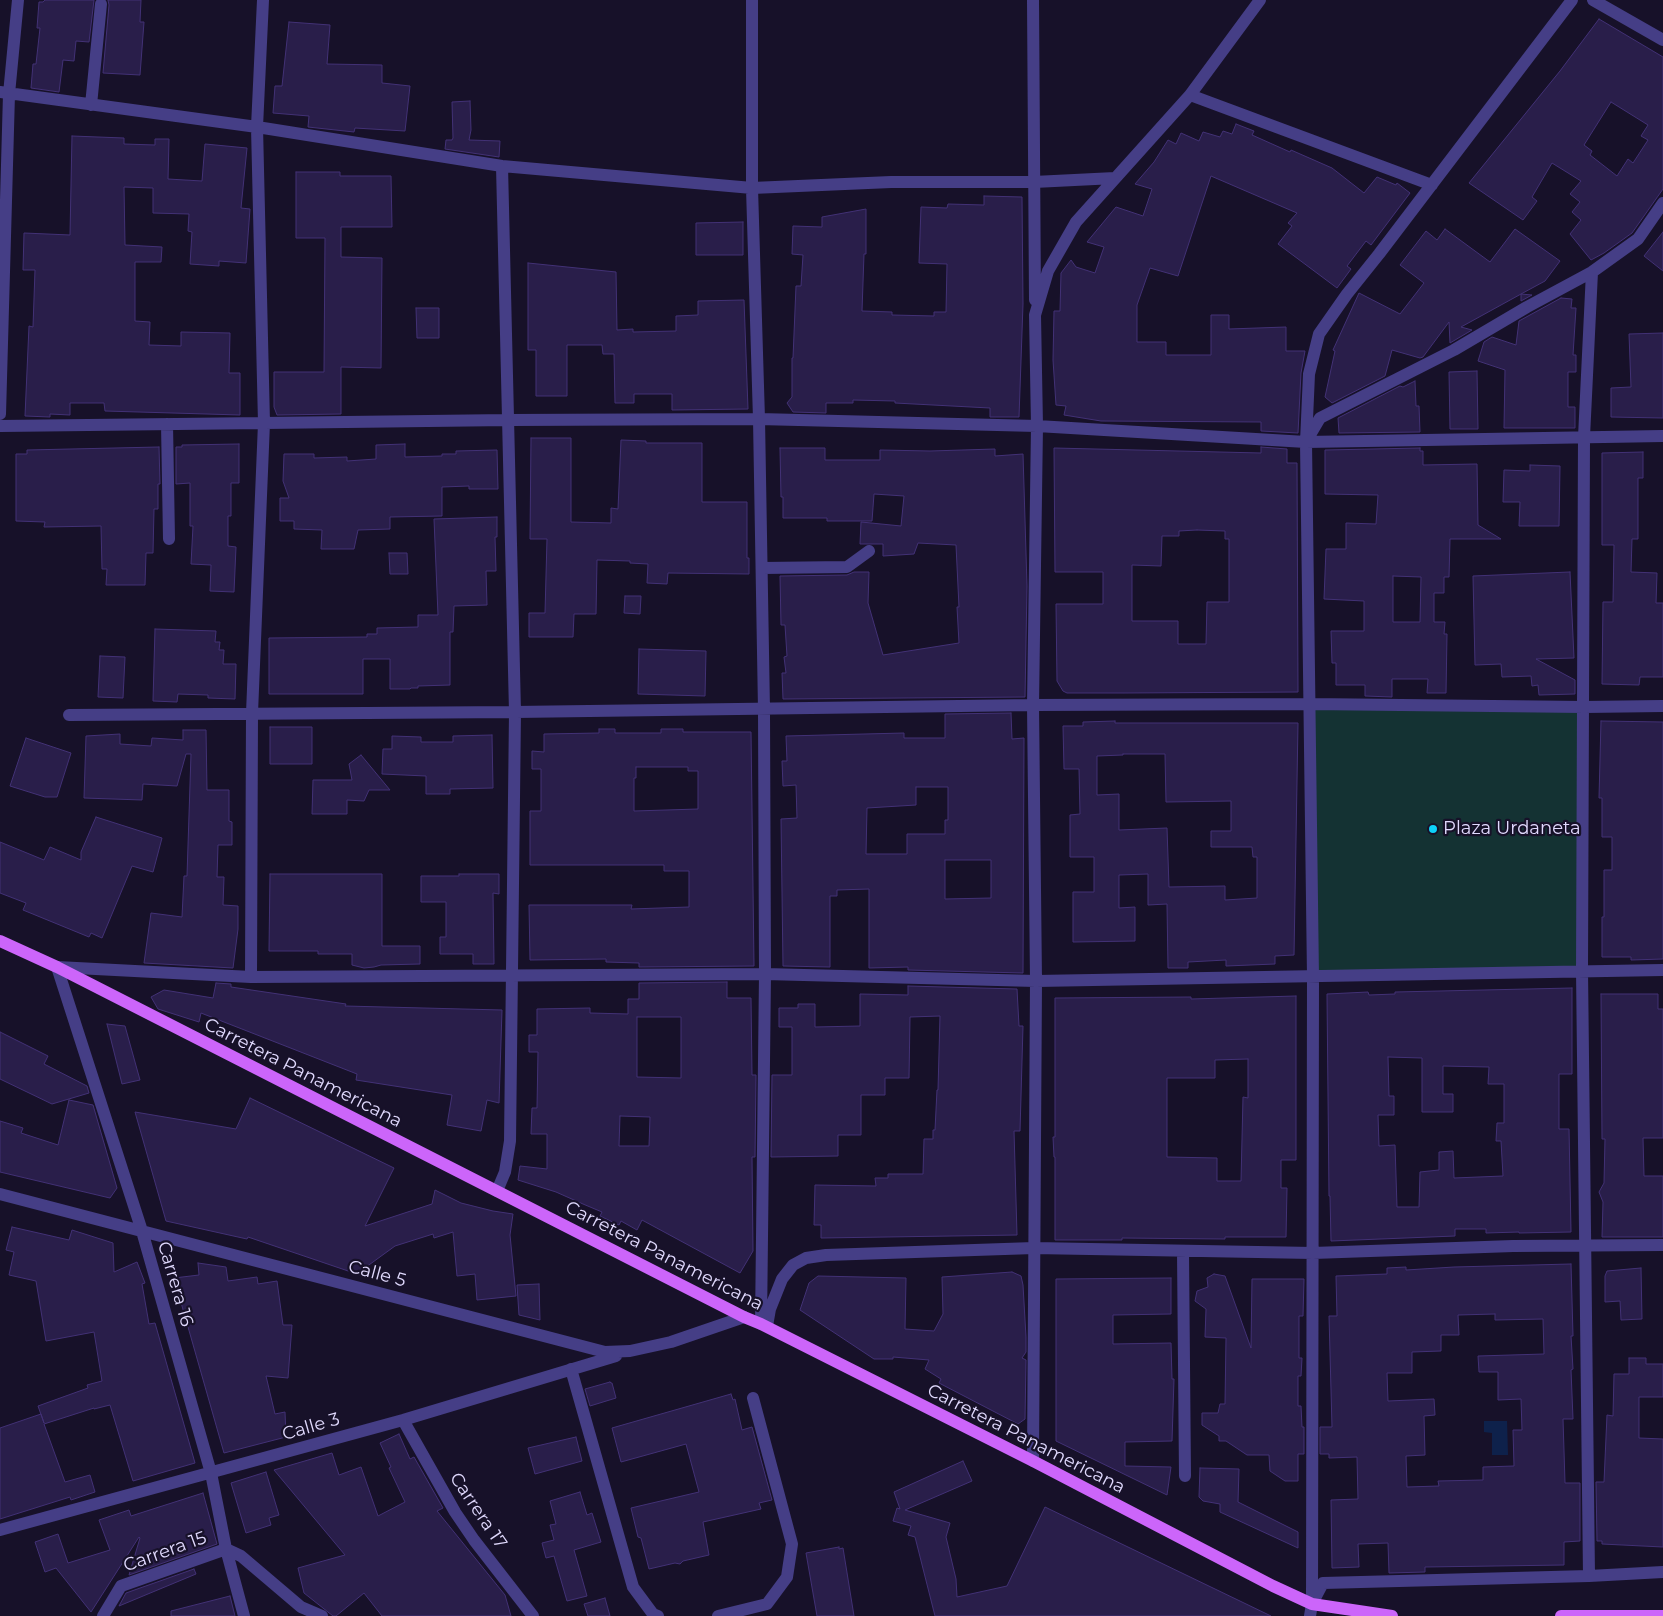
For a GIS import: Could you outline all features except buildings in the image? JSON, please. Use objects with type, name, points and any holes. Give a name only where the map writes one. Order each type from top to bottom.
[{"type":"main road","name":"Carretera Panamericana","points":[[0,941],[57,967],[744,1317],[1033,1461],[1272,1586],[1311,1610],[1392,1616]]},
{"type":"main road","points":[[1561,1616],[1663,1616]]},
{"type":"street","points":[[0,414],[5,93],[18,0]]},
{"type":"street","points":[[251,977],[252,713],[264,423],[257,127],[262,0]]},
{"type":"street","points":[[752,0],[752,188],[759,419],[764,710],[764,1326]]},
{"type":"street","points":[[1033,0],[1037,426],[1033,705],[1036,981],[1033,1461]]},
{"type":"street","points":[[1035,315],[1048,271],[1076,222],[1190,95],[1260,0]]},
{"type":"street","points":[[1311,1610],[1313,976],[1308,704],[1306,442],[1308,374],[1319,334],[1347,294],[1572,0]]},
{"type":"street","points":[[1593,0],[1663,40]]},
{"type":"street","points":[[91,105],[101,4]]},
{"type":"street","points":[[5,93],[257,127],[502,166],[752,188],[891,182],[1034,182],[1115,178]]},
{"type":"street","points":[[1190,95],[1432,185]]},
{"type":"street","points":[[497,1191],[505,1172],[510,1141],[515,712],[502,166]]},
{"type":"street","points":[[1306,442],[1320,418],[1454,350],[1527,307],[1592,272],[1638,239],[1663,203]]},
{"type":"street","points":[[1589,1576],[1582,970],[1584,437],[1592,272]]},
{"type":"street","points":[[0,426],[759,419],[1037,426],[1306,442],[1663,436]]},
{"type":"street","points":[[167,424],[169,538]]},
{"type":"street","points":[[762,568],[848,567],[869,551]]},
{"type":"street","points":[[69,716],[764,710],[1033,705],[1663,706]]},
{"type":"street","points":[[57,967],[251,977],[765,974],[1036,981],[1663,970]]},
{"type":"street","name":"Carrera 16","points":[[57,967],[142,1231],[211,1473],[226,1549],[244,1616]]},
{"type":"street","name":"Calle 5","points":[[0,1194],[605,1352],[630,1351],[671,1342],[744,1317]]},
{"type":"street","points":[[764,1326],[782,1278],[792,1265],[806,1258],[826,1255],[1034,1248],[1313,1253],[1513,1246],[1663,1245]]},
{"type":"street","points":[[1183,1252],[1185,1476]]},
{"type":"street","name":"Calle 3","points":[[0,1530],[403,1420],[630,1351]]},
{"type":"street","points":[[571,1369],[632,1587],[653,1614],[658,1616]]},
{"type":"street","points":[[718,1616],[767,1604],[786,1577],[792,1544],[753,1398]]},
{"type":"street","name":"Carrera 17","points":[[403,1420],[454,1512],[532,1616]]},
{"type":"street","points":[[226,1549],[241,1556],[301,1607],[322,1616]]},
{"type":"street","name":"Carrera 15","points":[[103,1616],[121,1586],[226,1549]]},
{"type":"street","points":[[1311,1610],[1323,1583],[1589,1576],[1663,1572]]},
{"type":"green space","points":[[1309,704],[1584,707],[1582,970],[1313,976]]},
{"type":"water","points":[[1484,1421],[1507,1421],[1508,1455],[1492,1455],[1492,1433],[1484,1432]]},
{"type":"place","name":"Plaza Urdaneta","points":[[1433,829]]}]
